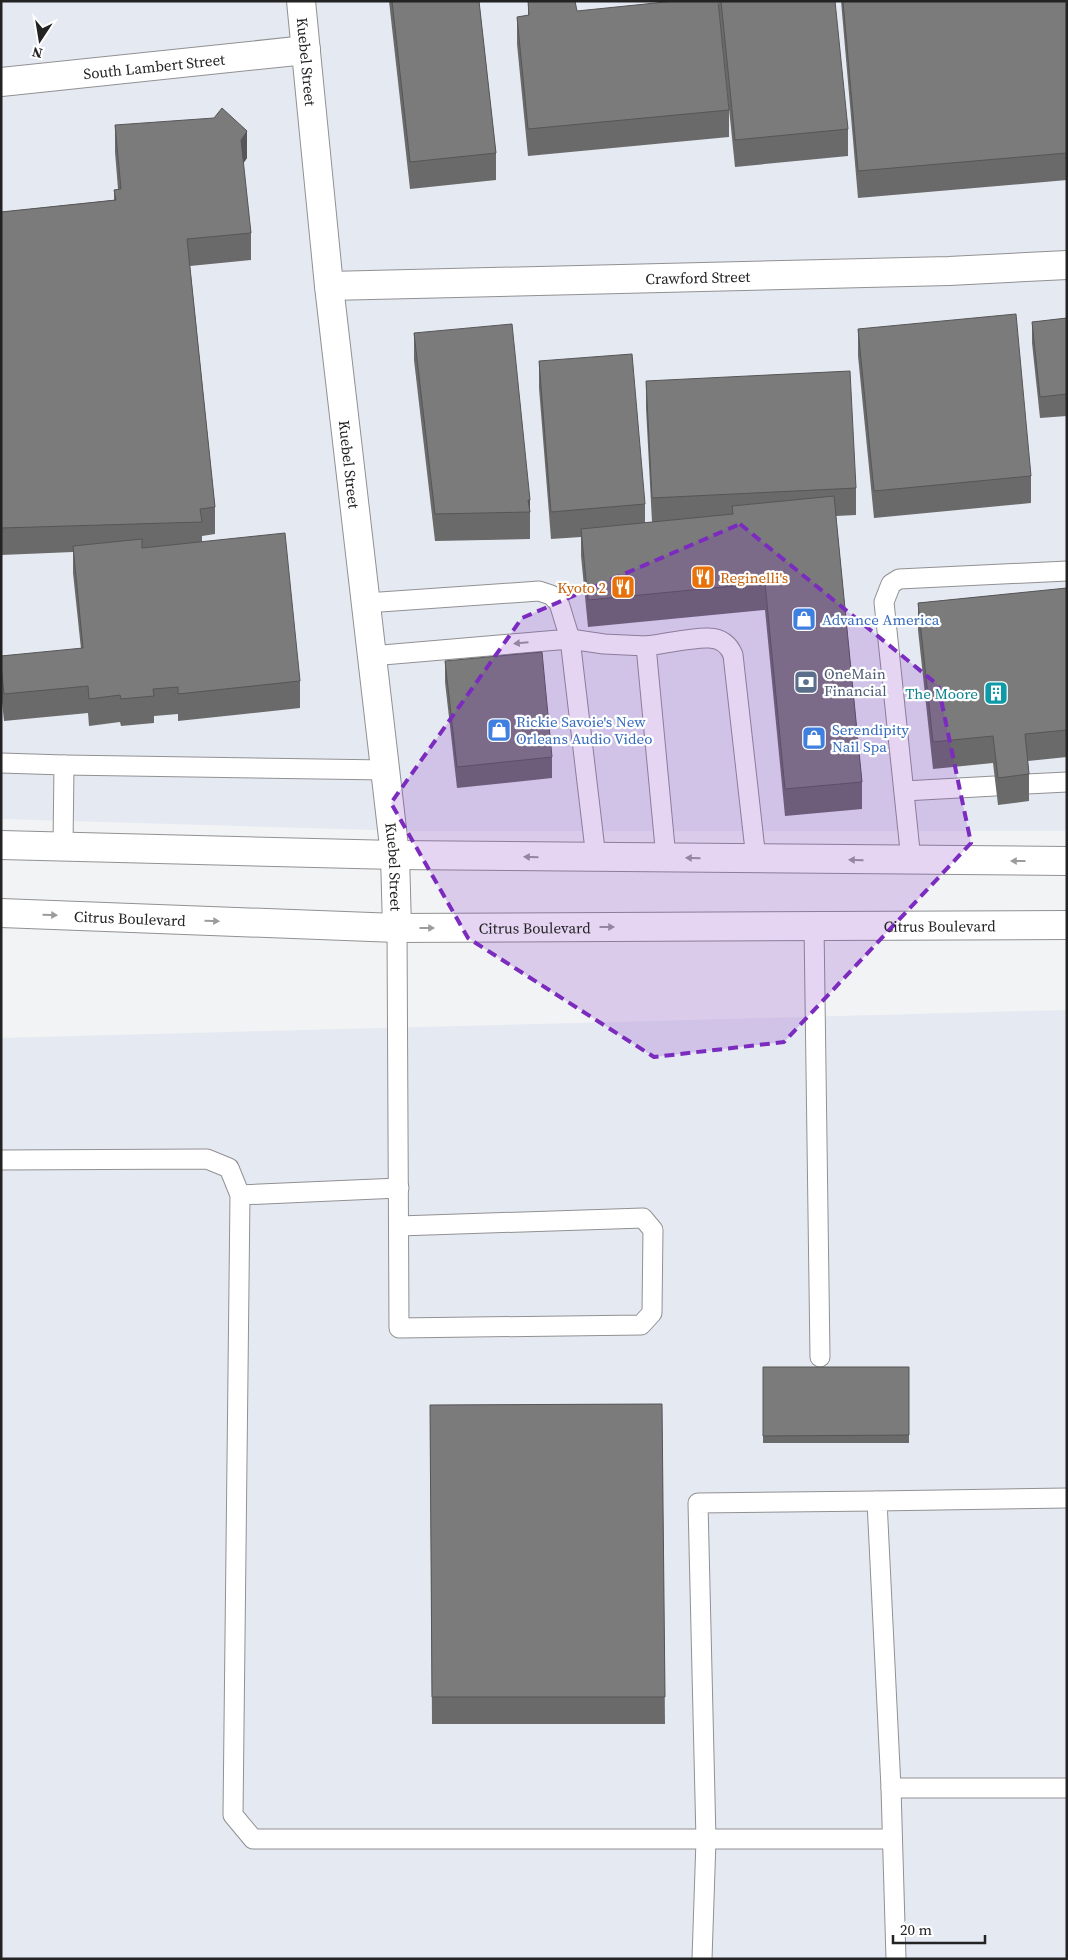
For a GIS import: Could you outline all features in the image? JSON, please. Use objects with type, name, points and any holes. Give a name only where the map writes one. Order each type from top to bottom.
[{"type":"street","name":"Kuebel Street","points":[[301,1],[329,286],[394,855],[396,928]]},
{"type":"street","name":"South Lambert Street","points":[[1,82],[306,50]]},
{"type":"street","name":"Crawford Street","points":[[329,286],[949,271],[1067,265]]},
{"type":"street","points":[[1,846],[596,858],[1067,861]]},
{"type":"street","name":"Citrus Boulevard","points":[[1,913],[396,928],[1067,925]]},
{"type":"lane","points":[[911,860],[884,602],[885,594],[891,584],[900,579],[1067,571]]},
{"type":"lane","points":[[366,604],[539,591],[551,595],[559,603],[570,639],[596,858]]},
{"type":"lane","points":[[371,656],[570,639],[604,644],[646,646],[710,638],[722,641],[730,647],[733,655],[756,859]]},
{"type":"lane","points":[[646,646],[666,858]]},
{"type":"lane","points":[[1,763],[385,770]]},
{"type":"lane","points":[[63,847],[64,764]]},
{"type":"lane","points":[[1027,784],[1067,782]]},
{"type":"lane","points":[[904,791],[995,786]]},
{"type":"lane","points":[[814,925],[820,1357]]},
{"type":"lane","points":[[396,928],[399,1328],[641,1325],[652,1313],[653,1230],[643,1218],[399,1226]]},
{"type":"lane","points":[[1,1160],[207,1159],[229,1168],[240,1195],[233,1815],[253,1839],[892,1839]]},
{"type":"lane","points":[[240,1195],[399,1188]]},
{"type":"lane","points":[[702,1959],[706,1840],[698,1503],[1067,1498]]},
{"type":"lane","points":[[877,1502],[891,1788],[896,1959]]},
{"type":"lane","points":[[891,1788],[1067,1788]]},
{"type":"highlighted area","points":[[740,524],[938,685],[971,843],[784,1042],[654,1057],[468,938],[391,803],[522,618]]},
{"type":"shaded area","points":[[1,1],[1067,1],[1067,831],[410,831],[1,819]]},
{"type":"shaded area","points":[[1067,1010],[1067,1959],[1,1959],[1,1038]]},
{"type":"building","points":[[392,1],[479,1],[496,153],[410,162]]},
{"type":"building","points":[[528,1],[575,1],[577,11],[675,1],[718,1],[729,110],[528,129],[517,17],[529,15]]},
{"type":"building","points":[[721,1],[835,1],[848,129],[735,140]]},
{"type":"building","points":[[843,1],[1067,1],[1067,153],[858,171]]},
{"type":"building","points":[[222,108],[247,131],[241,140],[251,233],[187,239],[215,507],[200,509],[202,522],[1,528],[1,212],[116,200],[114,190],[121,189],[115,125],[214,118]]},
{"type":"building","points":[[1016,314],[1031,476],[874,491],[858,329]]},
{"type":"building","points":[[1067,318],[1067,394],[1040,397],[1032,322]]},
{"type":"building","points":[[512,324],[530,512],[435,514],[414,333]]},
{"type":"building","points":[[632,354],[645,504],[551,512],[539,361]]},
{"type":"building","points":[[850,371],[856,488],[652,498],[646,381]]},
{"type":"building","points":[[834,496],[862,782],[785,789],[765,583],[588,600],[581,529],[733,514],[732,506]]},
{"type":"building","points":[[285,533],[300,681],[178,694],[178,687],[153,689],[154,696],[121,699],[120,695],[89,699],[88,686],[4,694],[1,656],[83,648],[73,546],[142,539],[142,548]]},
{"type":"building","name":"The Moore","points":[[1067,588],[1067,730],[1025,734],[1029,774],[998,778],[993,736],[933,742],[918,603]]},
{"type":"building","name":"Rickie Savoie's New Orleans Audio Video","points":[[542,652],[552,757],[457,767],[445,661]]},
{"type":"building","points":[[763,1367],[909,1367],[909,1435],[763,1436]]},
{"type":"building","points":[[662,1404],[665,1697],[432,1697],[430,1405]]},
{"type":"place","name":"Reginelli's","points":[[703,577]]},
{"type":"place","name":"Kyoto 2","points":[[623,587]]},
{"type":"place","name":"Advance America","points":[[804,619]]},
{"type":"place","name":"OneMain Financial","points":[[806,682]]},
{"type":"place","name":"The Moore","points":[[996,693]]},
{"type":"place","name":"Rickie Savoie's New Orleans Audio Video","points":[[499,730]]},
{"type":"place","name":"Serendipity Nail Spa","points":[[814,738]]}]
